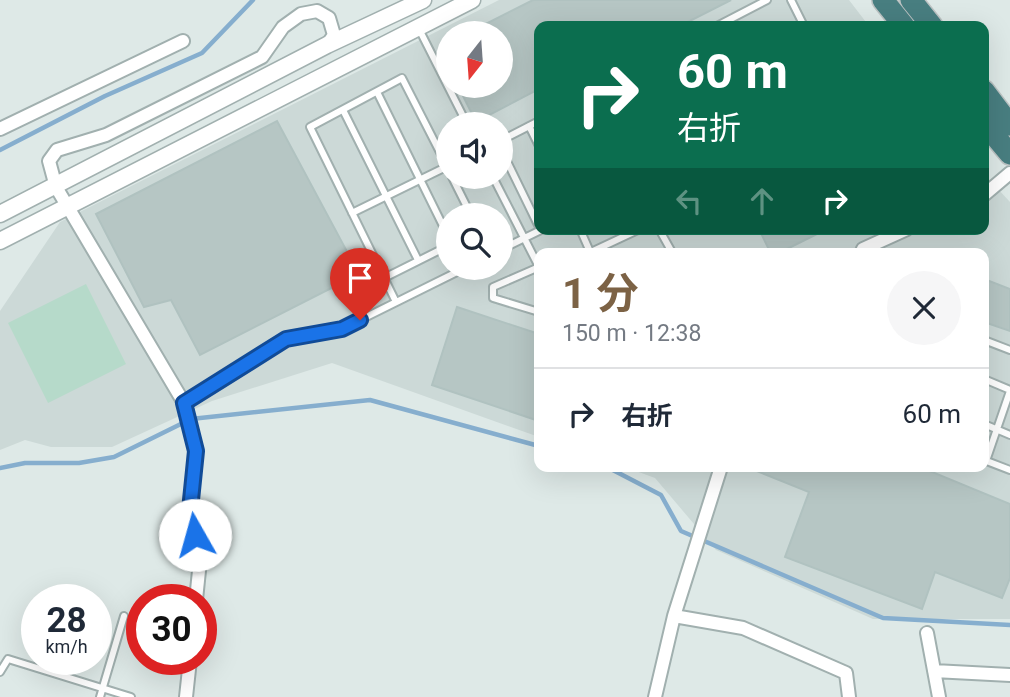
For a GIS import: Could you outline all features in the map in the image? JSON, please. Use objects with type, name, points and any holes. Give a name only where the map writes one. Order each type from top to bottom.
[{"type":"highway","points":[[883,0],[897,21]]},
{"type":"highway","points":[[911,0],[928,21]]},
{"type":"highway","points":[[989,98],[1010,125]]},
{"type":"highway","points":[[989,129],[1010,154]]},
{"type":"street","points":[[0,214],[327,45],[422,0]]},
{"type":"street","points":[[0,241],[472,0]]},
{"type":"street","points":[[198,584],[200,561],[190,510],[196,451],[184,403],[55,187],[49,161],[57,150],[106,135],[261,57],[283,27],[301,13],[317,11],[329,18],[334,36],[327,45]]},
{"type":"street","points":[[0,129],[183,41]]},
{"type":"street","points":[[989,190],[1010,173]]},
{"type":"street","points":[[865,248],[894,235]]},
{"type":"street","points":[[655,697],[674,616],[719,472]]},
{"type":"street","points":[[674,616],[743,628],[846,673],[849,697]]},
{"type":"street","points":[[927,633],[939,697]]},
{"type":"street","points":[[934,671],[1010,675]]},
{"type":"street","points":[[188,697],[189,675]]},
{"type":"lane","points":[[726,21],[766,0]]},
{"type":"lane","points":[[791,0],[802,21]]},
{"type":"lane","points":[[418,27],[461,112]]},
{"type":"lane","points":[[396,302],[310,127],[402,78],[436,144]]},
{"type":"lane","points":[[377,92],[436,211]]},
{"type":"lane","points":[[344,110],[418,260]]},
{"type":"lane","points":[[513,134],[534,124]]},
{"type":"lane","points":[[529,126],[534,136]]},
{"type":"lane","points":[[352,213],[436,173]]},
{"type":"lane","points":[[513,173],[534,215]]},
{"type":"lane","points":[[499,189],[534,258]]},
{"type":"lane","points":[[513,244],[534,233]]},
{"type":"lane","points":[[603,248],[628,235]]},
{"type":"lane","points":[[384,278],[436,252]]},
{"type":"lane","points":[[534,269],[493,287],[494,298],[534,310]]},
{"type":"lane","points":[[184,403],[286,339],[342,329],[441,280]]},
{"type":"lane","points":[[989,342],[1010,350]]},
{"type":"lane","points":[[989,381],[1010,391],[989,449]]},
{"type":"lane","points":[[989,426],[1010,435]]},
{"type":"lane","points":[[989,462],[1010,470]]},
{"type":"lane","points":[[100,697],[124,615]]},
{"type":"lane","points":[[0,672],[8,659],[131,697]]},
{"type":"shaded area","points":[[499,0],[849,0],[865,21],[534,21],[534,235],[989,235],[989,179],[1010,202],[1010,619],[873,619],[716,550],[655,478],[639,472],[989,472],[989,248],[534,248],[534,435],[332,363],[212,401],[112,447],[51,447],[25,440],[0,450],[0,311],[60,222],[436,32],[436,98],[513,98],[513,21],[457,21]]},
{"type":"green space","points":[[86,284],[126,364],[48,403],[8,323]]},
{"type":"building","points":[[533,0],[731,0],[690,21],[534,21],[534,92],[495,112],[471,112],[464,98],[513,98],[513,21],[492,21]]},
{"type":"building","points":[[277,121],[359,274],[200,355],[171,300],[144,307],[96,214]]},
{"type":"building","points":[[762,235],[815,235],[789,248],[768,248]]},
{"type":"building","points":[[989,281],[1010,289],[1010,331],[989,324]]},
{"type":"building","points":[[457,307],[534,332],[534,419],[432,385]]},
{"type":"building","points":[[759,472],[932,472],[1010,504],[1010,578],[1002,598],[935,572],[922,609],[785,557],[809,492]]},
{"type":"waterway","points":[[0,150],[105,96],[202,53],[253,0]]},
{"type":"waterway","points":[[0,468],[25,463],[79,463],[114,457],[191,419],[370,400],[534,445]]},
{"type":"waterway","points":[[617,472],[661,495],[681,531],[883,618],[1010,625]]},
{"type":"route","points":[[195,535],[190,510],[196,451],[184,403],[286,339],[342,329],[360,320]]}]
